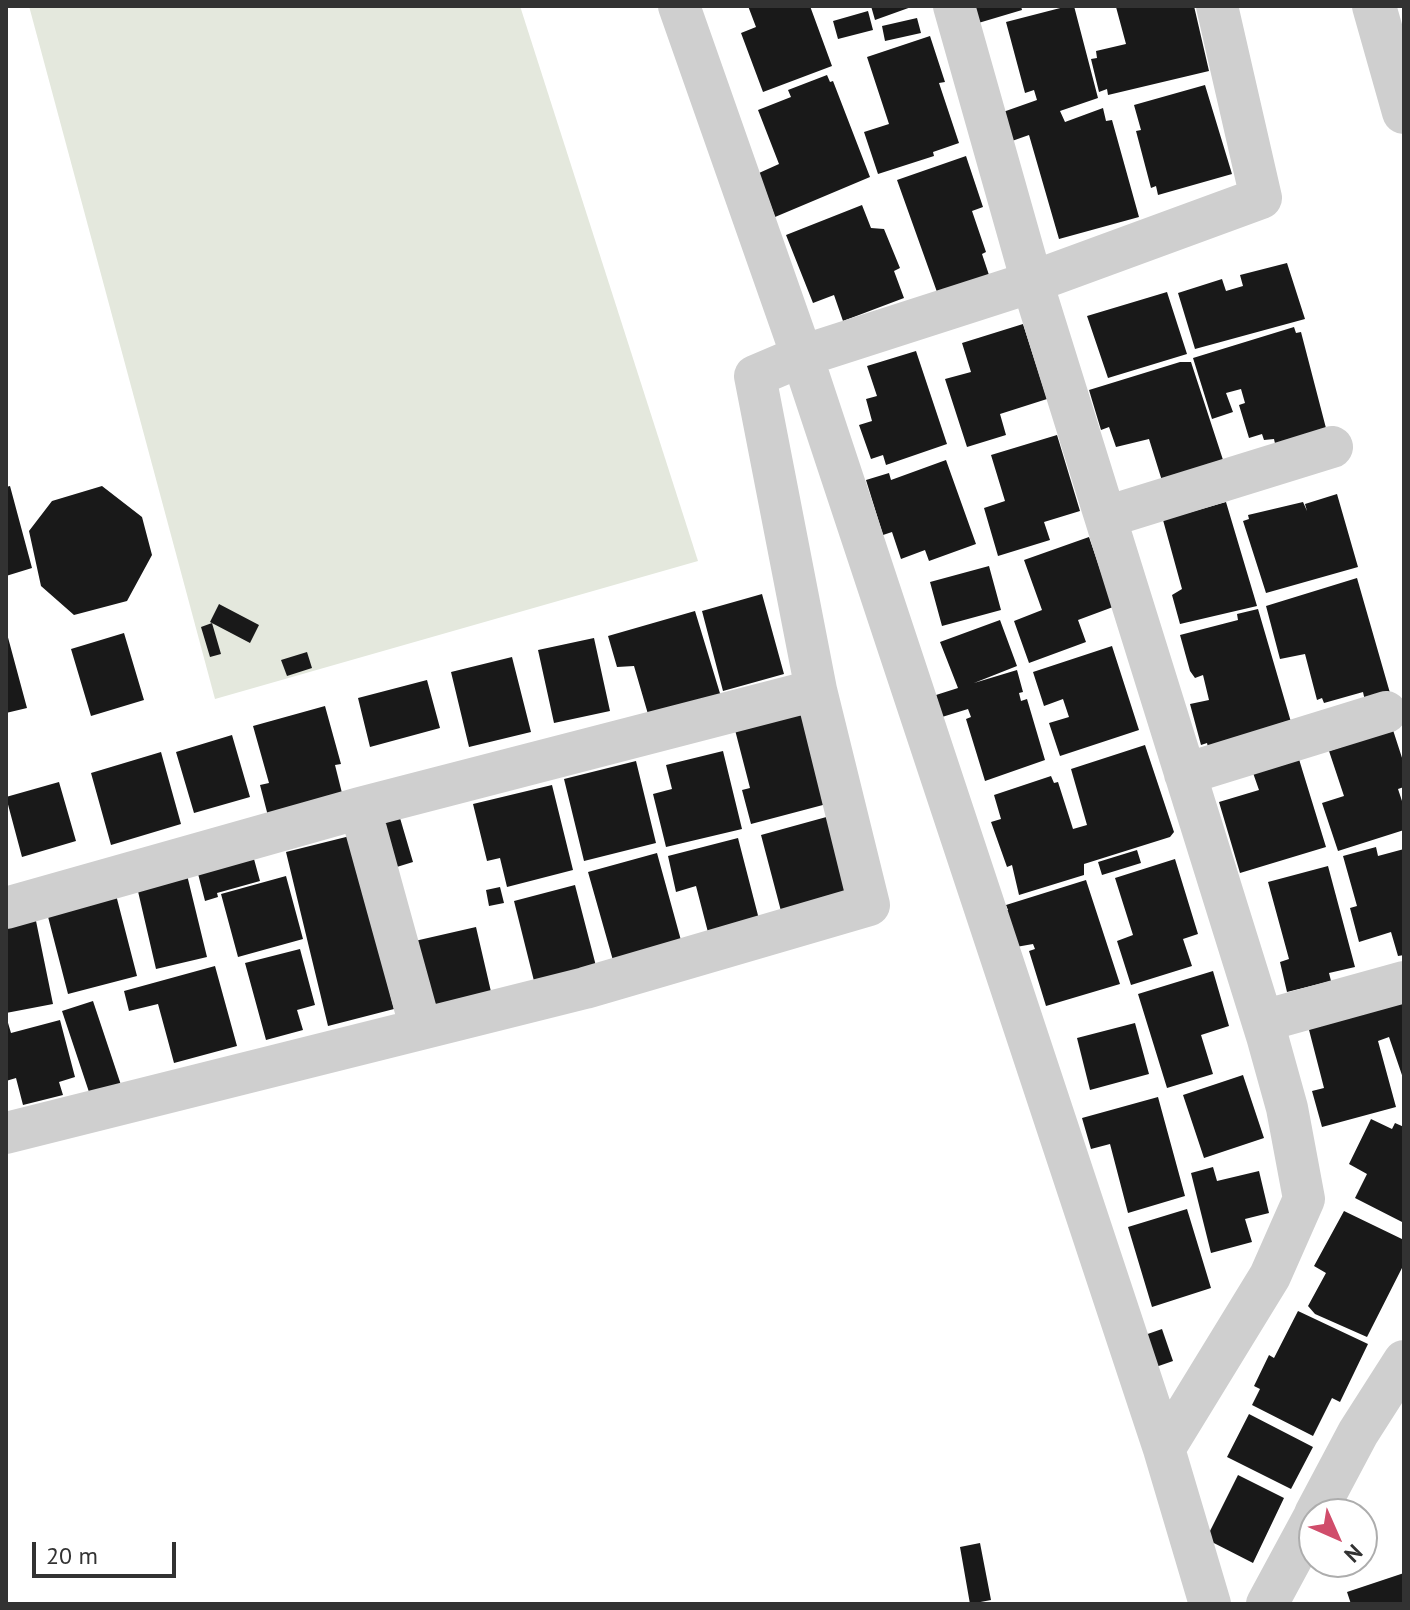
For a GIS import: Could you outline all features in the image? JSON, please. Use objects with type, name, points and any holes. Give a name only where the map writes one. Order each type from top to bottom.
[{"type":"street","points":[[679,6],[802,356],[1164,1449],[1210,1604]]},
{"type":"street","points":[[954,6],[1032,282],[1263,1021],[1287,1108],[1304,1199],[1270,1276],[1164,1449]]},
{"type":"street","points":[[6,1133],[585,988],[869,905],[816,690],[755,376],[802,356],[1032,282],[1261,198],[1217,6]]},
{"type":"street","points":[[1382,8],[1404,112]]},
{"type":"street","points":[[1106,517],[1332,447]]},
{"type":"street","points":[[6,908],[360,808],[816,690]]},
{"type":"street","points":[[1185,774],[1386,712]]},
{"type":"street","points":[[360,808],[421,1029]]},
{"type":"street","points":[[1263,1021],[1404,982]]},
{"type":"street","points":[[1324,1498],[1358,1433],[1404,1361]]},
{"type":"street","points":[[1267,1604],[1298,1547]]},
{"type":"shaded area","points":[[29,6],[520,6],[698,561],[215,699]]},
{"type":"building","points":[[748,6],[810,6],[832,66],[763,92],[741,33],[756,27]]},
{"type":"building","points":[[871,6],[914,6],[875,20]]},
{"type":"building","points":[[970,6],[1021,6],[1022,10],[975,24]]},
{"type":"building","points":[[1074,6],[1098,98],[1060,111],[1065,122],[1103,108],[1106,121],[1112,120],[1139,217],[1059,239],[1029,135],[1012,141],[1003,112],[1037,100],[1034,90],[1025,93],[1006,22]]},
{"type":"building","points":[[1194,6],[1209,71],[1108,95],[1107,89],[1099,92],[1091,59],[1097,58],[1096,51],[1126,44],[1116,7]]},
{"type":"building","points":[[868,11],[873,30],[838,39],[833,21]]},
{"type":"building","points":[[917,18],[921,33],[885,41],[882,26]]},
{"type":"building","points":[[930,36],[945,82],[939,83],[959,143],[933,152],[934,156],[878,174],[864,132],[889,124],[867,57]]},
{"type":"building","points":[[827,75],[830,82],[833,81],[870,177],[775,217],[759,173],[779,164],[758,110],[791,97],[788,90]]},
{"type":"building","points":[[1205,85],[1232,174],[1158,195],[1156,186],[1151,188],[1136,131],[1141,130],[1134,105]]},
{"type":"building","points":[[966,156],[983,207],[972,211],[986,252],[982,254],[989,275],[937,292],[897,180]]},
{"type":"building","points":[[862,205],[871,228],[884,229],[900,268],[894,271],[904,298],[843,321],[834,295],[813,303],[786,235]]},
{"type":"building","points":[[1287,263],[1305,319],[1195,349],[1178,293],[1222,279],[1226,291],[1243,286],[1240,275]]},
{"type":"building","points":[[1167,292],[1187,354],[1108,378],[1087,316]]},
{"type":"building","points":[[1023,324],[1047,399],[1000,414],[1006,435],[967,447],[945,379],[971,372],[962,343]]},
{"type":"building","points":[[1294,327],[1296,333],[1301,332],[1327,432],[1276,448],[1274,439],[1264,440],[1262,434],[1249,438],[1239,405],[1245,403],[1241,389],[1226,393],[1233,412],[1212,419],[1193,358]]},
{"type":"building","points":[[916,351],[947,444],[886,465],[883,455],[871,459],[859,425],[872,421],[866,399],[877,396],[867,366]]},
{"type":"building","points":[[1180,362],[1191,362],[1225,466],[1163,484],[1149,439],[1116,447],[1109,427],[1101,430],[1089,390]]},
{"type":"building","points":[[1057,435],[1080,511],[1044,522],[1050,540],[998,556],[984,508],[1005,501],[991,455]]},
{"type":"building","points":[[946,460],[976,544],[929,561],[925,550],[901,559],[892,532],[883,535],[866,480],[889,473],[891,480]]},
{"type":"building","points":[[10,486],[32,568],[6,576],[6,487]]},
{"type":"building","points":[[102,486],[142,517],[152,555],[127,601],[74,615],[41,586],[29,531],[52,501]]},
{"type":"building","points":[[1337,494],[1358,567],[1266,593],[1243,521],[1249,519],[1248,515],[1303,502],[1307,511],[1305,504]]},
{"type":"building","points":[[1226,502],[1257,606],[1180,624],[1172,595],[1182,589],[1163,520]]},
{"type":"building","points":[[1089,537],[1113,607],[1078,620],[1086,642],[1029,663],[1014,621],[1042,610],[1024,560]]},
{"type":"building","points":[[989,566],[1001,610],[942,626],[930,582]]},
{"type":"building","points":[[1357,578],[1390,693],[1365,701],[1363,692],[1324,703],[1322,698],[1317,700],[1305,654],[1280,659],[1266,606]]},
{"type":"building","points":[[762,594],[784,674],[723,691],[702,611]]},
{"type":"building","points":[[219,604],[259,625],[250,643],[210,622]]},
{"type":"building","points":[[1258,609],[1291,722],[1208,747],[1207,743],[1201,745],[1190,704],[1209,700],[1203,675],[1195,678],[1190,671],[1180,635],[1238,620],[1237,614]]},
{"type":"building","points":[[695,611],[722,700],[650,721],[634,666],[617,667],[608,636]]},
{"type":"building","points":[[1000,620],[1017,666],[974,683],[1017,670],[1023,692],[1019,693],[1021,701],[1027,699],[1045,760],[985,781],[966,719],[971,717],[968,709],[942,717],[936,695],[958,688],[940,642]]},
{"type":"building","points":[[212,623],[221,654],[210,657],[201,627]]},
{"type":"building","points":[[6,630],[27,708],[6,713]]},
{"type":"building","points":[[124,633],[144,700],[91,716],[71,649]]},
{"type":"building","points":[[594,638],[610,711],[554,723],[538,650]]},
{"type":"building","points":[[1112,646],[1139,730],[1060,756],[1049,723],[1069,717],[1063,699],[1044,706],[1033,672]]},
{"type":"building","points":[[307,652],[312,668],[287,676],[281,660]]},
{"type":"building","points":[[512,657],[531,732],[469,747],[451,672]]},
{"type":"building","points":[[427,680],[440,728],[370,747],[358,698]]},
{"type":"building","points":[[813,705],[838,801],[751,824],[742,790],[750,788],[734,726]]},
{"type":"building","points":[[325,706],[341,764],[335,765],[343,797],[268,816],[260,785],[269,783],[253,726]]},
{"type":"building","points":[[1393,730],[1404,764],[1404,787],[1398,789],[1404,807],[1404,830],[1338,851],[1322,803],[1344,796],[1329,751]]},
{"type":"building","points":[[232,735],[250,797],[194,813],[176,752]]},
{"type":"building","points":[[1145,745],[1174,832],[1170,837],[1084,864],[1084,875],[1019,895],[1012,865],[1007,867],[991,822],[1001,819],[994,795],[1051,776],[1054,783],[1058,782],[1073,829],[1087,825],[1071,769]]},
{"type":"building","points":[[723,751],[742,829],[666,847],[653,794],[672,789],[666,765]]},
{"type":"building","points":[[161,752],[181,824],[111,845],[91,773]]},
{"type":"building","points":[[1298,756],[1326,847],[1240,873],[1219,802],[1259,790],[1252,770]]},
{"type":"building","points":[[636,761],[656,843],[584,861],[564,779]]},
{"type":"building","points":[[59,782],[76,841],[22,857],[6,797]]},
{"type":"building","points":[[552,785],[573,870],[507,887],[500,858],[487,861],[473,804]]},
{"type":"building","points":[[830,816],[850,892],[781,911],[761,835]]},
{"type":"building","points":[[400,818],[413,862],[387,870],[375,826]]},
{"type":"building","points":[[350,836],[394,1009],[328,1026],[286,852]]},
{"type":"building","points":[[738,838],[761,927],[710,940],[696,886],[676,892],[668,856]]},
{"type":"building","points":[[1376,847],[1378,856],[1404,849],[1404,955],[1398,956],[1391,932],[1359,942],[1350,908],[1357,906],[1343,856]]},
{"type":"building","points":[[251,848],[260,881],[217,893],[218,897],[205,901],[195,862]]},
{"type":"building","points":[[1137,850],[1141,863],[1102,875],[1098,862]]},
{"type":"building","points":[[657,853],[682,944],[614,964],[588,872]]},
{"type":"building","points":[[1175,859],[1198,934],[1183,939],[1192,966],[1131,985],[1117,941],[1133,935],[1115,878]]},
{"type":"building","points":[[1328,866],[1355,967],[1329,973],[1331,981],[1287,992],[1280,962],[1289,959],[1268,882]]},
{"type":"building","points":[[187,875],[207,957],[156,969],[137,887]]},
{"type":"building","points":[[286,876],[303,939],[238,957],[221,894]]},
{"type":"building","points":[[1086,880],[1120,984],[1046,1006],[1029,951],[1035,949],[1033,944],[1016,947],[1003,911],[1008,910],[1006,905]]},
{"type":"building","points":[[575,885],[596,966],[534,981],[514,901]]},
{"type":"building","points":[[500,887],[504,903],[489,906],[486,890]]},
{"type":"building","points":[[115,891],[137,976],[68,994],[46,909]]},
{"type":"building","points":[[35,916],[53,1004],[6,1013],[6,922]]},
{"type":"building","points":[[476,927],[492,996],[422,1012],[406,943]]},
{"type":"building","points":[[300,949],[315,1005],[297,1010],[303,1030],[266,1040],[245,963]]},
{"type":"building","points":[[215,966],[237,1046],[174,1063],[158,1004],[129,1011],[124,991]]},
{"type":"building","points":[[1213,971],[1229,1026],[1201,1035],[1213,1074],[1167,1088],[1138,994]]},
{"type":"building","points":[[93,1001],[121,1085],[90,1095],[62,1011]]},
{"type":"building","points":[[1404,1002],[1404,1081],[1389,1037],[1378,1041],[1396,1107],[1322,1127],[1312,1091],[1324,1088],[1308,1026]]},
{"type":"building","points":[[6,1016],[11,1033],[60,1020],[75,1077],[59,1082],[63,1095],[23,1105],[16,1078],[6,1081]]},
{"type":"building","points":[[1135,1023],[1149,1074],[1090,1090],[1077,1038]]},
{"type":"building","points":[[1243,1075],[1264,1138],[1204,1158],[1183,1095]]},
{"type":"building","points":[[1158,1097],[1185,1196],[1128,1213],[1110,1144],[1091,1149],[1082,1118]]},
{"type":"building","points":[[1371,1119],[1392,1129],[1395,1123],[1404,1127],[1404,1223],[1355,1198],[1367,1174],[1349,1164]]},
{"type":"building","points":[[1213,1167],[1217,1181],[1259,1171],[1269,1213],[1245,1219],[1252,1242],[1211,1253],[1191,1173]]},
{"type":"building","points":[[1187,1209],[1211,1288],[1152,1307],[1128,1227]]},
{"type":"building","points":[[1344,1211],[1404,1240],[1404,1264],[1367,1337],[1315,1314],[1308,1306],[1326,1273],[1314,1266]]},
{"type":"building","points":[[1298,1311],[1368,1344],[1340,1402],[1332,1398],[1313,1436],[1252,1405],[1260,1389],[1254,1386],[1269,1355],[1274,1358]]},
{"type":"building","points":[[1162,1329],[1173,1361],[1150,1369],[1139,1337]]},
{"type":"building","points":[[1249,1414],[1313,1447],[1291,1489],[1227,1457]]},
{"type":"building","points":[[1238,1475],[1284,1498],[1253,1563],[1206,1539]]},
{"type":"building","points":[[980,1543],[991,1600],[970,1604],[960,1547]]},
{"type":"building","points":[[1404,1573],[1404,1604],[1351,1604],[1347,1592]]}]
